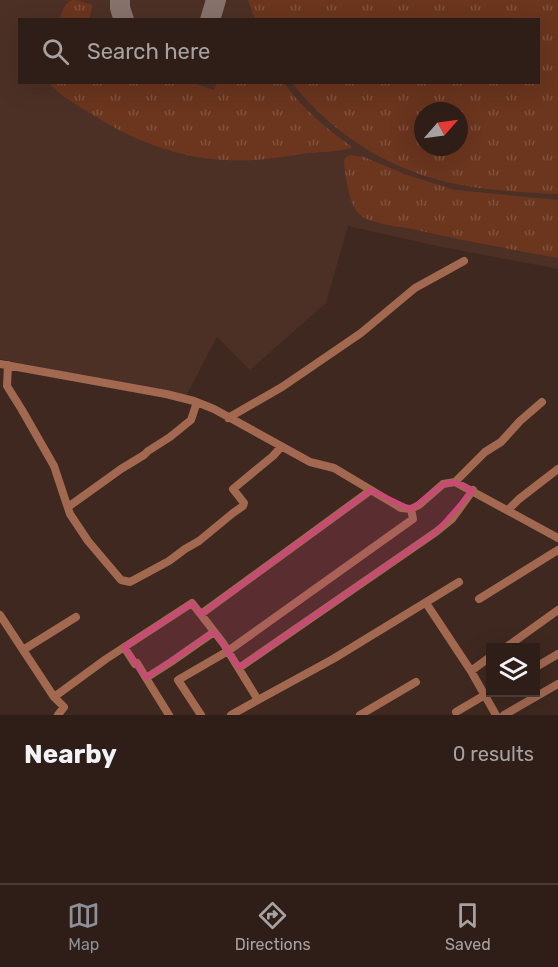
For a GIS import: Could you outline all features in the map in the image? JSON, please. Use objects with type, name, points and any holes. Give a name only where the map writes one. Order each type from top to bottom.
[{"type":"street","points":[[228,418],[282,387],[361,333],[415,288],[464,261]]},
{"type":"street","points":[[282,447],[232,489],[244,503],[243,506],[199,541],[169,561],[130,582],[121,580],[88,541],[70,514],[54,466],[7,386],[4,364],[166,394],[197,402],[214,409],[310,462],[334,468],[401,508],[411,509],[443,484],[455,482],[557,539]]},
{"type":"street","points":[[68,507],[182,429],[191,420],[197,402]]},
{"type":"street","points":[[455,482],[542,402]]},
{"type":"street","points":[[507,510],[558,469]]},
{"type":"street","points":[[201,614],[371,490]]},
{"type":"street","points":[[239,668],[436,532],[452,519],[473,490]]},
{"type":"street","points":[[201,715],[178,680],[228,651],[413,519],[411,509]]},
{"type":"street","points":[[479,599],[558,550]]},
{"type":"street","points":[[231,715],[333,659],[459,582]]},
{"type":"street","points":[[54,697],[124,647],[192,603],[228,651],[258,700]]},
{"type":"street","points":[[426,603],[486,691]]},
{"type":"street","points":[[512,643],[558,610]]},
{"type":"street","points":[[0,615],[54,697],[64,707],[58,715]]},
{"type":"street","points":[[24,650],[76,617]]},
{"type":"street","points":[[146,678],[214,632]]},
{"type":"street","points":[[124,647],[135,664],[137,663],[169,715]]},
{"type":"street","points":[[540,665],[558,654]]},
{"type":"street","points":[[471,671],[486,660]]},
{"type":"street","points":[[360,715],[416,682]]},
{"type":"street","points":[[504,715],[558,684]]},
{"type":"street","points":[[456,712],[486,695]]},
{"type":"street","points":[[489,697],[496,715]]},
{"type":"highlighted area","points":[[455,482],[473,490],[436,532],[239,668],[214,632],[146,678],[124,647],[192,603],[201,614],[371,490],[411,509],[443,484]]},
{"type":"shaded area","points":[[0,0],[558,0],[558,269],[348,226],[326,303],[250,370],[217,337],[186,396],[0,359]]},
{"type":"green space","points":[[72,0],[93,5],[89,18],[60,18],[63,9]]},
{"type":"green space","points":[[248,0],[558,0],[558,194],[473,187],[436,179],[389,161],[367,149],[327,120],[293,84],[540,84],[540,18],[255,18]]},
{"type":"green space","points":[[50,84],[196,84],[214,90],[217,84],[285,84],[315,118],[352,148],[244,160],[188,155],[152,144],[117,129],[57,91]]},
{"type":"green space","points":[[350,155],[364,157],[407,175],[455,190],[558,200],[558,258],[369,220],[356,210],[348,189],[344,161]]},
{"type":"taxiway","points":[[120,0],[123,18]]},
{"type":"taxiway","points":[[211,18],[216,0]]}]
